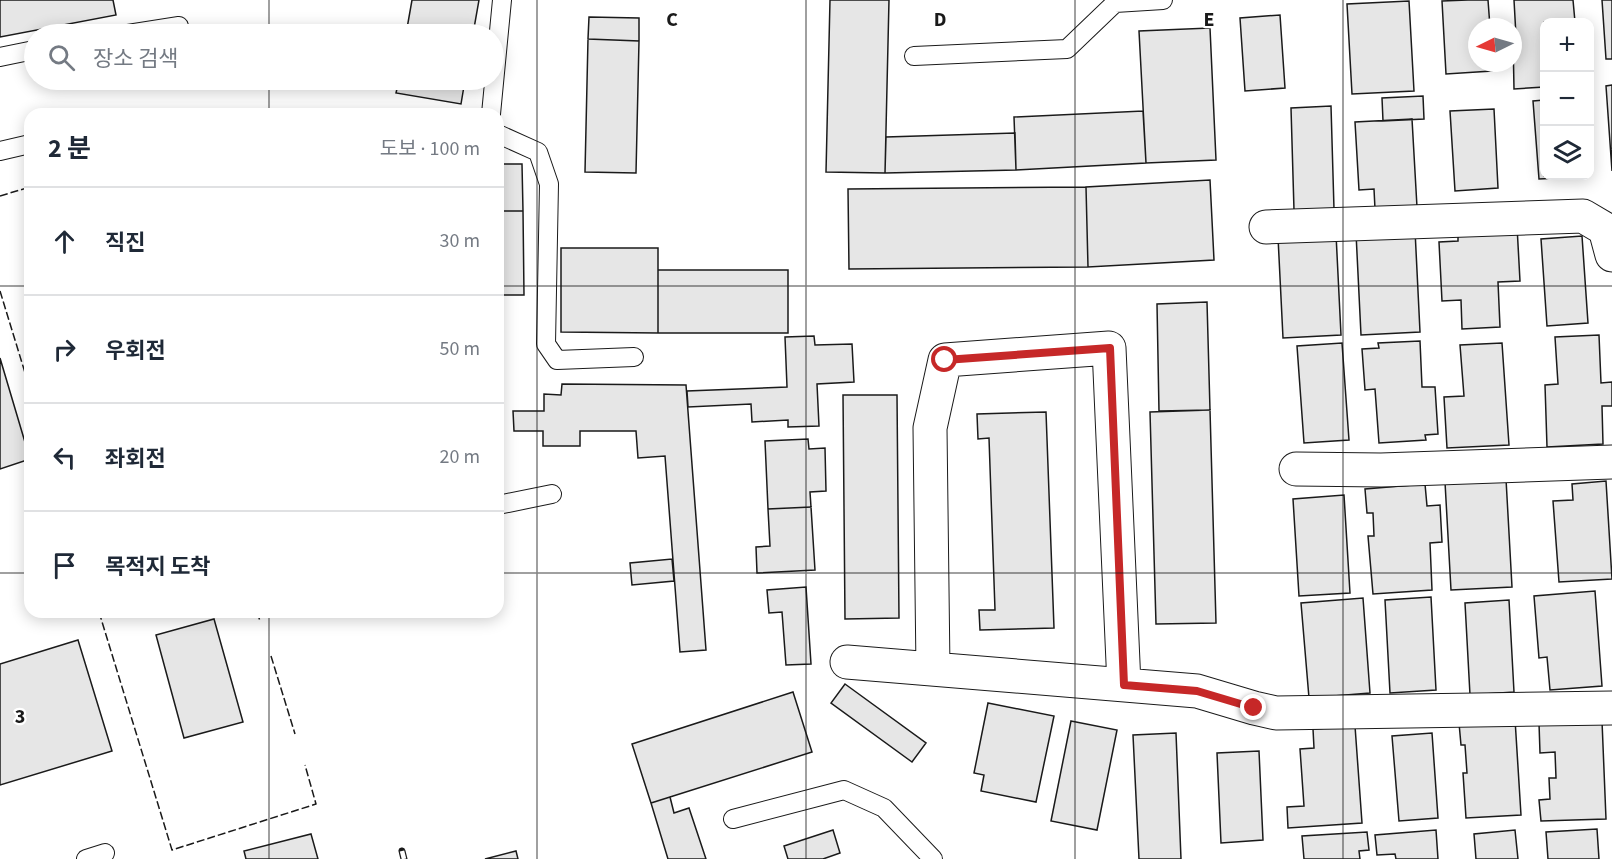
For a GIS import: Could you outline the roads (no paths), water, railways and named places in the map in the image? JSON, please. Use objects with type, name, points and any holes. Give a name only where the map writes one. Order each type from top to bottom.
[{"type":"street","points":[[1266,227],[1583,216],[1605,229],[1612,255]]},
{"type":"street","points":[[933,669],[930,428],[945,360],[1110,348],[1124,685]]},
{"type":"street","points":[[1296,469],[1381,470],[1612,462]]},
{"type":"street","points":[[847,662],[1197,691],[1276,712],[1612,708]]},
{"type":"lane","points":[[500,24],[502,0]]},
{"type":"lane","points":[[914,56],[1067,49],[1115,3],[1163,0]]},
{"type":"lane","points":[[0,57],[24,52]]},
{"type":"lane","points":[[492,108],[493,90]]},
{"type":"lane","points":[[504,137],[538,152],[549,184],[546,344],[557,360],[634,357]]},
{"type":"lane","points":[[0,151],[24,145]]},
{"type":"lane","points":[[504,504],[552,494]]},
{"type":"lane","points":[[733,819],[844,790],[884,808],[933,859]]},
{"type":"lane","points":[[86,859],[105,853]]},
{"type":"railway","points":[[402,851],[404,859]]}]
